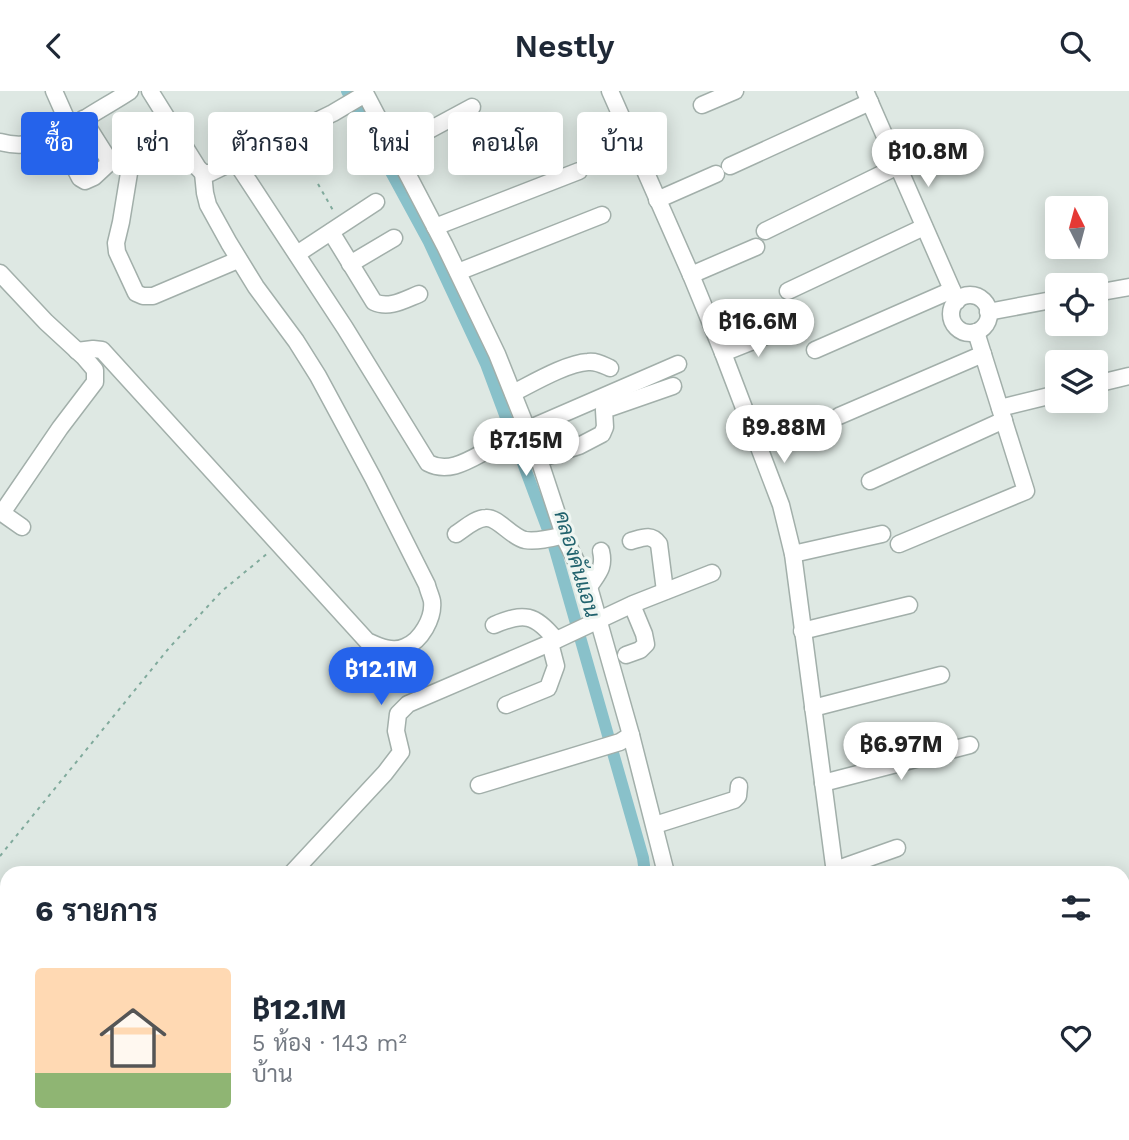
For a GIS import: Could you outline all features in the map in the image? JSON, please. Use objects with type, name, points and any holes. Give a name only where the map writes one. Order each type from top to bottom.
[{"type":"street","points":[[54,91],[63,112]]},
{"type":"street","points":[[150,91],[163,112]]},
{"type":"street","points":[[610,91],[691,275],[781,505],[793,554],[834,866]]},
{"type":"street","points":[[702,105],[735,91]]},
{"type":"street","points":[[94,112],[126,92]]},
{"type":"street","points":[[333,113],[362,94],[372,112]]},
{"type":"street","points":[[657,199],[723,170],[867,96],[954,295],[951,311],[954,324],[963,332],[976,332],[986,324],[988,312],[978,298],[954,295],[815,350]]},
{"type":"street","points":[[434,127],[472,107]]},
{"type":"street","points":[[70,127],[81,145],[70,127]]},
{"type":"street","points":[[0,142],[21,146]]},
{"type":"street","points":[[77,351],[102,351],[367,641],[391,650],[405,647],[426,627],[432,614],[432,601],[427,585],[318,376],[238,260],[208,205],[203,173],[194,162]]},
{"type":"street","points":[[765,231],[898,166]]},
{"type":"street","points":[[435,227],[577,172]]},
{"type":"street","points":[[203,173],[208,173]]},
{"type":"street","points":[[129,175],[116,243],[117,252],[136,293],[153,296],[238,260]]},
{"type":"street","points":[[245,175],[345,328],[428,463],[435,467],[449,468],[488,450]]},
{"type":"street","points":[[408,175],[497,354],[539,460],[559,536],[589,587],[626,739],[655,825],[664,866]]},
{"type":"street","points":[[297,254],[376,202]]},
{"type":"street","points":[[458,272],[602,215]]},
{"type":"street","points":[[788,291],[924,227]]},
{"type":"street","points":[[336,228],[350,264],[374,302],[381,305],[393,304],[419,294]]},
{"type":"street","points":[[350,264],[394,238]]},
{"type":"street","points":[[691,275],[756,247]]},
{"type":"street","points":[[0,273],[95,370],[95,382],[2,513],[22,527]]},
{"type":"street","points":[[1108,291],[1129,287]]},
{"type":"street","points":[[988,312],[1045,301]]},
{"type":"street","points":[[723,353],[781,330]]},
{"type":"street","points":[[899,544],[1026,491],[976,332]]},
{"type":"street","points":[[839,416],[983,354]]},
{"type":"street","points":[[513,393],[585,362],[610,368]]},
{"type":"street","points":[[528,429],[678,365]]},
{"type":"street","points":[[1108,381],[1129,376]]},
{"type":"street","points":[[539,460],[579,446],[602,434],[605,427],[604,410],[673,386]]},
{"type":"street","points":[[870,481],[1002,414],[1045,398]]},
{"type":"street","points":[[456,534],[486,517],[493,518],[512,535],[523,539],[559,536]]},
{"type":"street","points":[[793,554],[882,534]]},
{"type":"street","points":[[631,541],[646,536],[656,539],[659,544],[665,591]]},
{"type":"street","points":[[589,587],[601,569],[601,551]]},
{"type":"street","points":[[299,866],[401,753],[396,731],[398,714],[408,704],[556,641],[632,605],[712,573]]},
{"type":"street","points":[[626,655],[640,650],[646,644],[632,605]]},
{"type":"street","points":[[802,631],[909,605]]},
{"type":"street","points":[[494,625],[514,617],[532,618],[545,627],[556,641],[556,666],[548,688],[506,705]]},
{"type":"street","points":[[813,708],[941,675]]},
{"type":"street","points":[[479,785],[626,739]]},
{"type":"street","points":[[823,783],[970,745]]},
{"type":"street","points":[[655,825],[734,800],[738,796],[739,786]]},
{"type":"street","points":[[850,866],[897,848]]},
{"type":"path","points":[[317,184],[336,228]]},
{"type":"path","points":[[0,856],[169,648],[222,591],[279,544]]},
{"type":"waterway","name":"คลองคันแอน","points":[[347,91],[429,242],[486,364],[554,546],[644,866]]}]
